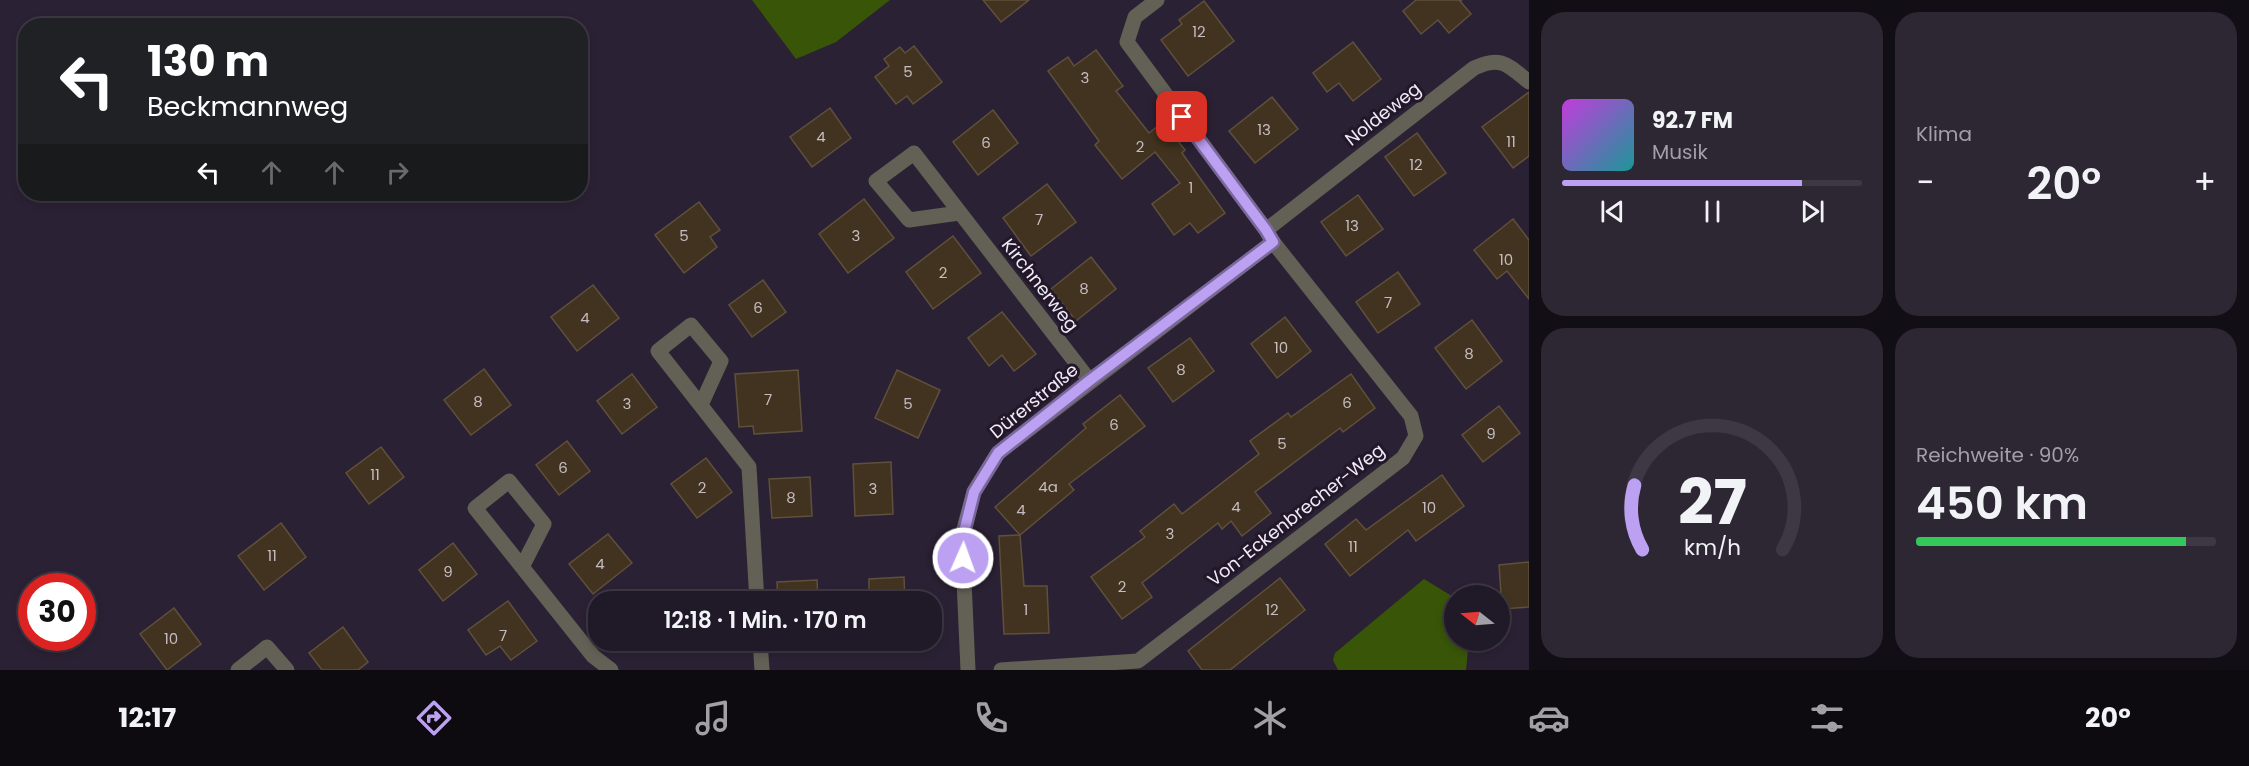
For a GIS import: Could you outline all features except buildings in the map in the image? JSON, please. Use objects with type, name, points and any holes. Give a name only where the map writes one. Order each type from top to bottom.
[{"type":"street","name":"Von-Eckenbrecher-Weg","points":[[1001,670],[1138,662],[1403,458],[1416,436],[1411,416],[1269,236],[1127,42],[1135,17],[1157,0]]},
{"type":"street","name":"Noldeweg","points":[[1269,236],[1474,69],[1488,61],[1498,61],[1529,82]]},
{"type":"street","name":"Kirchnerweg","points":[[959,213],[909,220],[876,181],[914,153],[1089,381]]},
{"type":"street","name":"Dürerstraße","points":[[968,670],[963,536],[974,492],[998,453],[1269,236]]},
{"type":"street","points":[[701,405],[721,361],[691,325],[658,351],[749,467],[757,591]]},
{"type":"street","points":[[522,567],[544,524],[509,481],[475,507],[522,567],[593,656],[611,670]]},
{"type":"street","points":[[238,670],[267,647],[288,670]]},
{"type":"street","points":[[761,651],[762,670]]},
{"type":"green space","points":[[752,0],[890,0],[836,42],[796,59]]},
{"type":"green space","points":[[1424,579],[1444,591],[1444,651],[1468,651],[1466,670],[1338,670],[1333,660],[1335,653]]},
{"type":"route","points":[[963,558],[963,536],[974,492],[998,453],[1273,242],[1182,117]]}]
